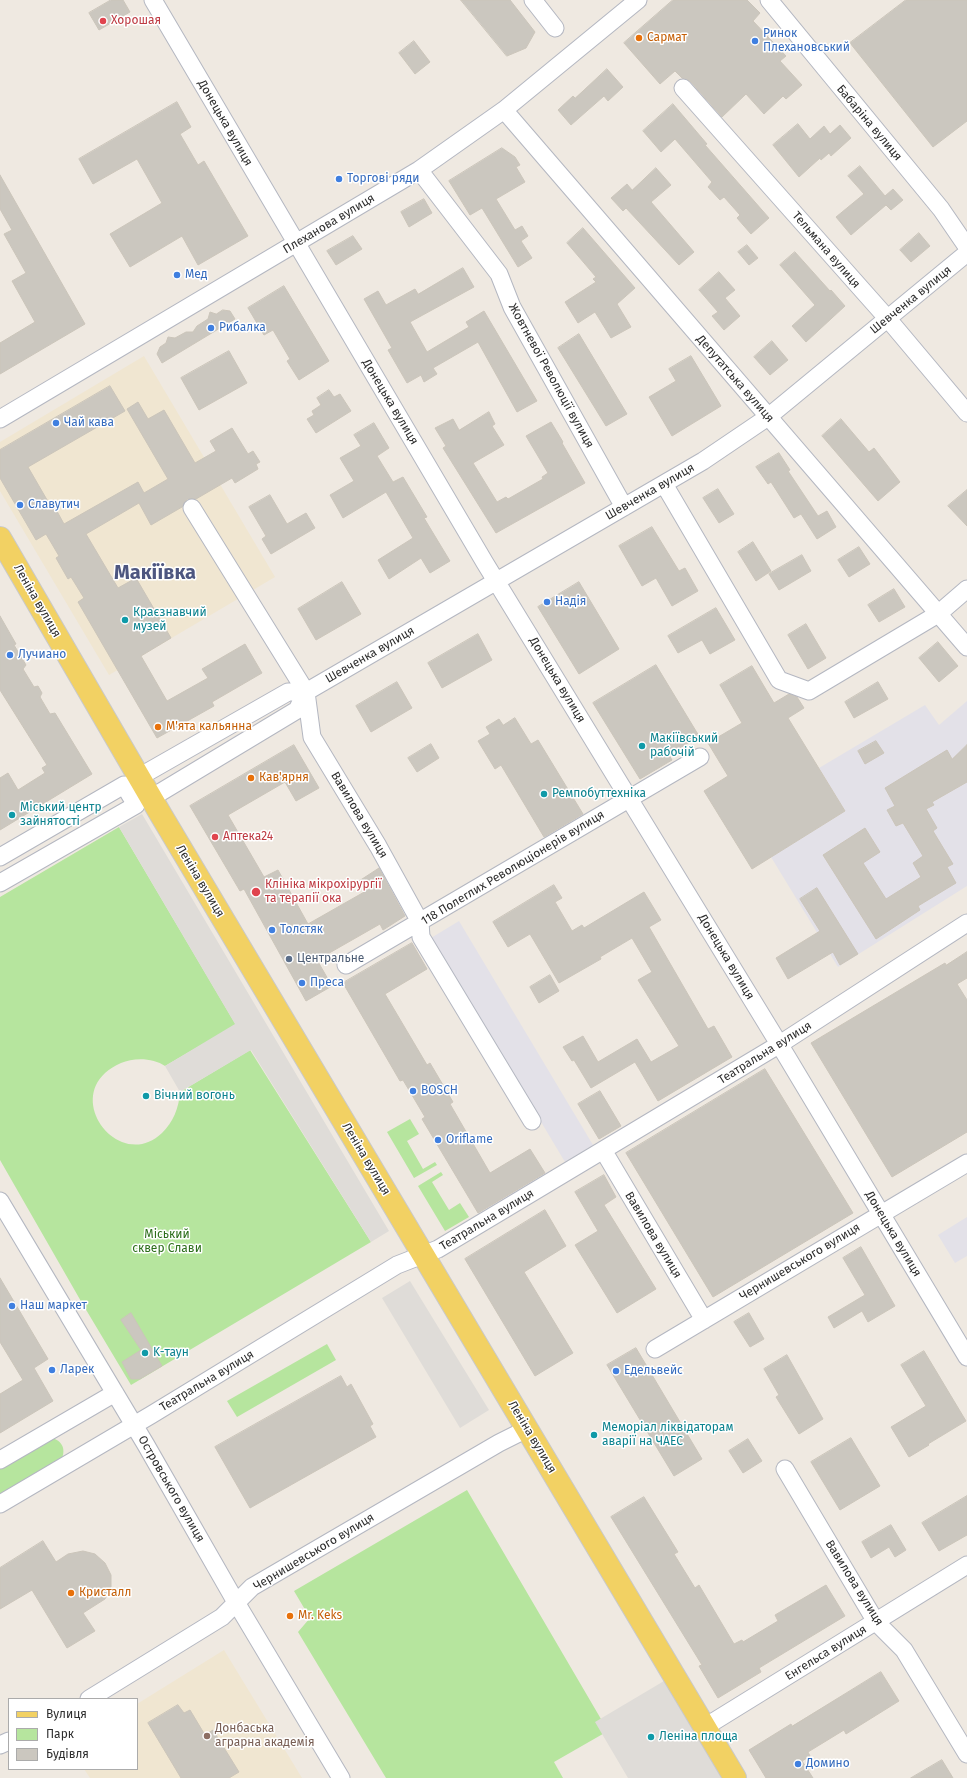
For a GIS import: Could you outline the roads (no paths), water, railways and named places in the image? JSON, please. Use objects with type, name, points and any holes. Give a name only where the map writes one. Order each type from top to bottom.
[{"type":"main road","name":"Леніна вулиця","points":[[0,538],[151,798],[735,1778]]},
{"type":"street","name":"Донецька вулиця","points":[[153,0],[496,581],[780,1044],[967,1357]]},
{"type":"street","points":[[533,0],[555,28]]},
{"type":"street","name":"Плеханова вулиця","points":[[0,420],[419,170],[504,110],[638,0]]},
{"type":"street","name":"Бабаріна вулиця","points":[[769,0],[941,209],[967,247]]},
{"type":"street","name":"Тельмана вулиця","points":[[683,88],[888,319],[967,413]]},
{"type":"street","name":"Депутатська вулиця","points":[[504,110],[967,647]]},
{"type":"street","name":"Жовтневої Революції вулиця","points":[[419,170],[499,274],[512,307],[624,507]]},
{"type":"street","name":"Шевченка вулиця","points":[[139,777],[288,692],[306,692],[703,461],[768,417],[967,253]]},
{"type":"street","points":[[664,484],[779,680],[809,691],[938,614],[967,589]]},
{"type":"street","name":"Вавилова вулиця","points":[[192,508],[306,692],[312,737],[378,846],[420,922],[421,937],[532,1120]]},
{"type":"street","points":[[151,798],[297,710],[306,692]]},
{"type":"street","name":"118 Полеглих Революціонерів вулиця","points":[[346,965],[700,757]]},
{"type":"street","points":[[0,857],[124,785],[136,805],[0,883]]},
{"type":"street","name":"Театральна вулиця","points":[[0,1504],[134,1425],[396,1265],[438,1249],[780,1044],[967,923]]},
{"type":"street","name":"Вавилова вулиця","points":[[603,1150],[704,1320]]},
{"type":"street","name":"Чернишевського вулиця","points":[[655,1349],[967,1163]]},
{"type":"street","name":"Островського вулиця","points":[[0,1201],[134,1425],[237,1604],[341,1778]]},
{"type":"street","points":[[0,1460],[115,1393]]},
{"type":"street","name":"Чернишевського вулиця","points":[[91,1698],[222,1617],[252,1588],[499,1443],[527,1429]]},
{"type":"street","name":"Вавилова вулиця","points":[[785,1469],[876,1622],[904,1650],[967,1754]]},
{"type":"street","name":"Енгельса вулиця","points":[[705,1727],[967,1565]]},
{"type":"place","name":"Хорошая","points":[[103,21]]},
{"type":"place","name":"Сармат","points":[[639,38]]},
{"type":"place","name":"Ринок Плехановський","points":[[755,41]]},
{"type":"place","name":"Торгові ряди","points":[[339,179]]},
{"type":"place","name":"Мед","points":[[177,275]]},
{"type":"place","name":"Рибалка","points":[[211,328]]},
{"type":"place","name":"Чай кава","points":[[56,423]]},
{"type":"place","name":"Славутич","points":[[20,505]]},
{"type":"place","name":"Надія","points":[[547,602]]},
{"type":"place","name":"Краєзнавчий музей","points":[[125,620]]},
{"type":"place","name":"Лучиано","points":[[10,655]]},
{"type":"place","name":"М'ята кальянна","points":[[158,727]]},
{"type":"place","name":"Макіївський рабочій","points":[[642,746]]},
{"type":"place","name":"Кав'ярня","points":[[251,778]]},
{"type":"place","name":"Ремпобуттехніка","points":[[544,794]]},
{"type":"place","name":"Міський центр зайнятості","points":[[12,815]]},
{"type":"place","name":"Аптека24","points":[[215,837]]},
{"type":"place","name":"Клініка мікрохірургії та терапії ока","points":[[256,892]]},
{"type":"place","name":"Толстяк","points":[[272,930]]},
{"type":"place","name":"Центральне","points":[[289,959]]},
{"type":"place","name":"Преса","points":[[302,983]]},
{"type":"place","name":"BOSCH","points":[[413,1091]]},
{"type":"place","name":"Вічний вогонь","points":[[146,1096]]},
{"type":"place","name":"Oriflame","points":[[438,1140]]},
{"type":"place","name":"Наш маркет","points":[[12,1306]]},
{"type":"place","name":"K-таун","points":[[145,1353]]},
{"type":"place","name":"Ларек","points":[[52,1370]]},
{"type":"place","name":"Едельвейс","points":[[616,1371]]},
{"type":"place","name":"Меморіал ліквідаторам аварії на ЧАЕС","points":[[594,1435]]},
{"type":"place","name":"Кристалл","points":[[71,1593]]},
{"type":"place","name":"Mr. Keks","points":[[290,1616]]},
{"type":"place","name":"Донбаська аграрна академія","points":[[207,1736]]},
{"type":"place","name":"Леніна площа","points":[[651,1737]]},
{"type":"place","name":"Домино","points":[[798,1764]]},
{"type":"district","name":"Макіївка","points":[[155,573]]},
{"type":"park label","name":"Міський сквер Слави","points":[[167,1242]]}]
